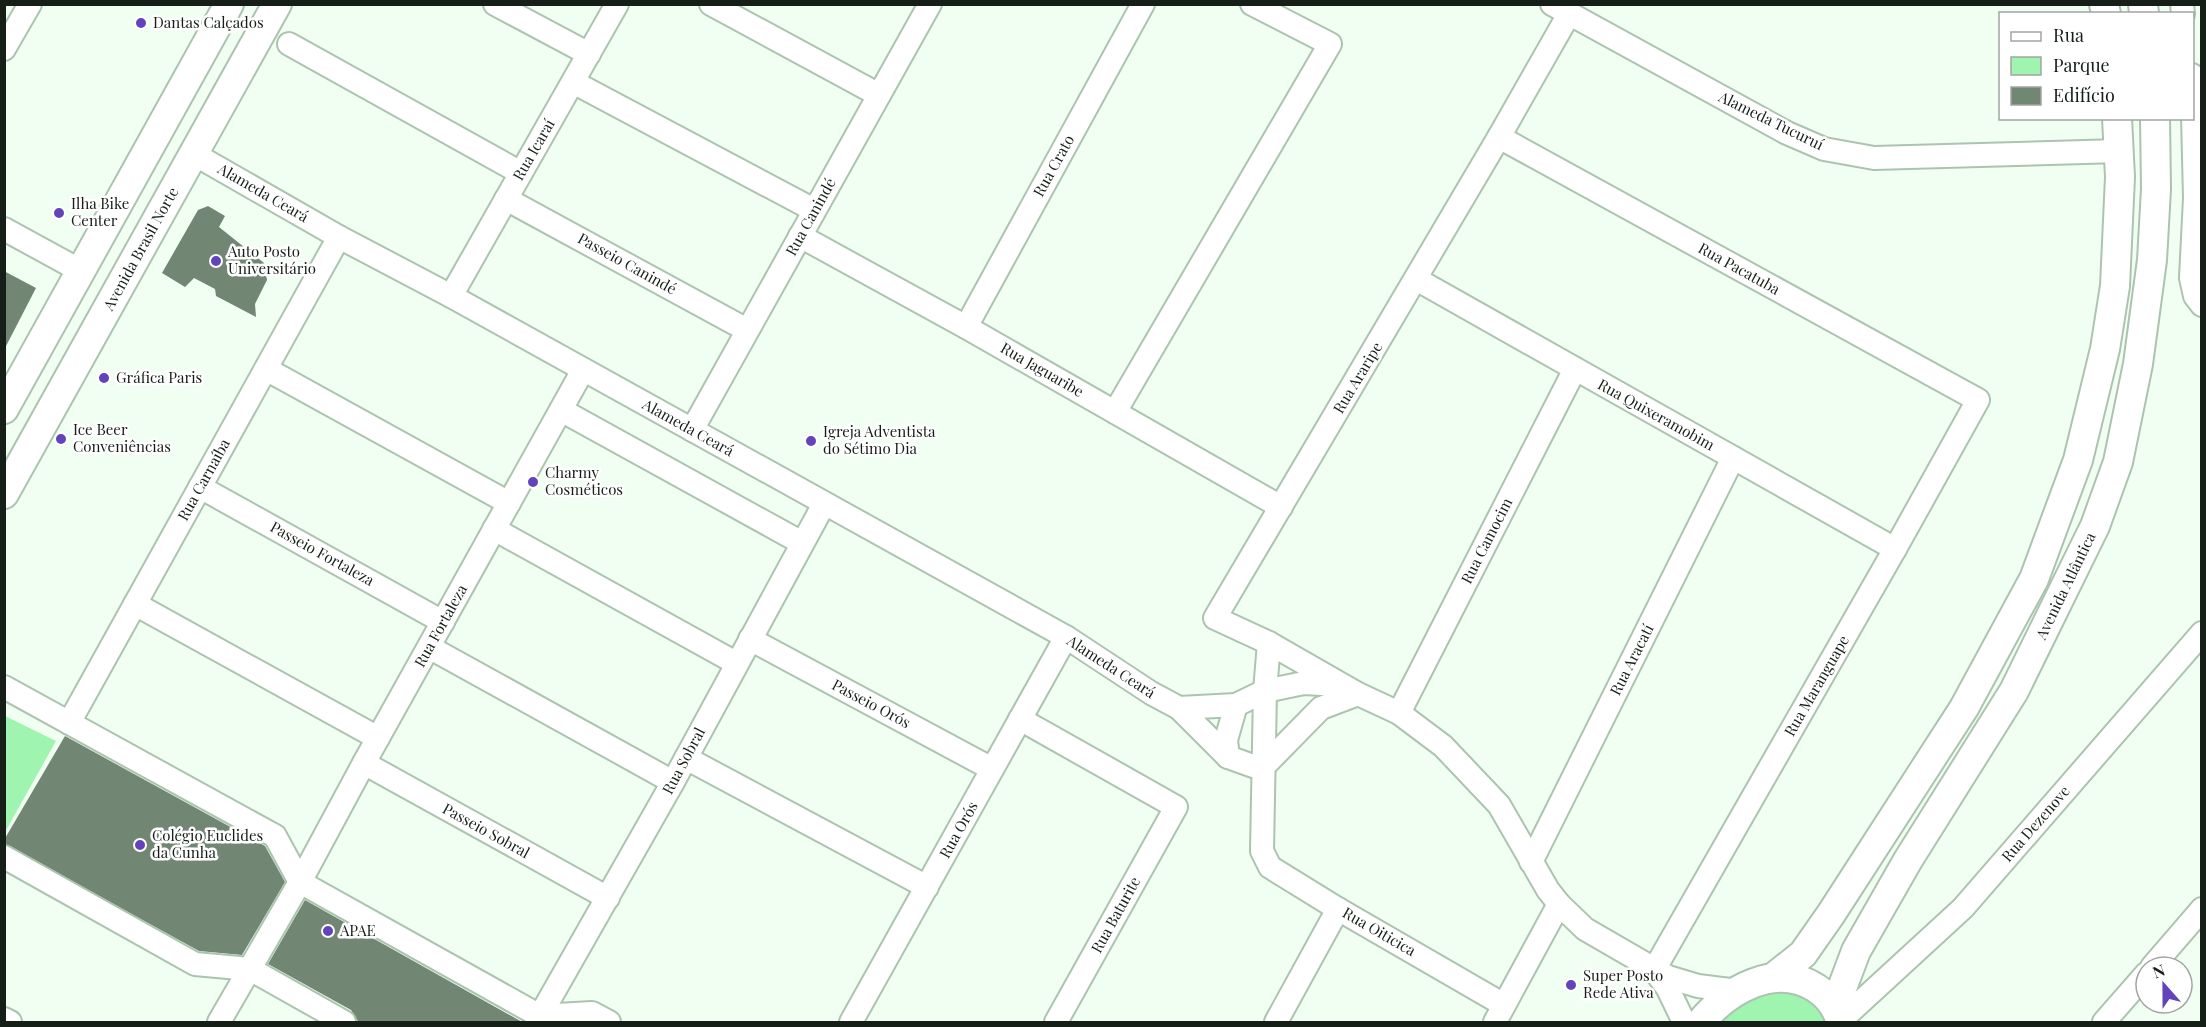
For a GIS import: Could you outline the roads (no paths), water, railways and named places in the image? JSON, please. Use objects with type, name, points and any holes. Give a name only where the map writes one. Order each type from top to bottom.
[{"type":"main road","points":[[4,409],[229,4]]},
{"type":"main road","name":"Avenida Brasil Norte","points":[[4,494],[277,4]]},
{"type":"main road","points":[[1701,1023],[1721,1000],[1774,977],[1803,954],[1964,708],[2034,579],[2078,460],[2105,350],[2115,286],[2120,151],[2117,120]]},
{"type":"main road","name":"Avenida Atlântica","points":[[1842,1013],[1856,951],[1902,870],[2014,691],[2075,569],[2099,516],[2118,462],[2138,364],[2152,260],[2156,189],[2155,120]]},
{"type":"main road","points":[[1774,977],[1792,978],[1809,984],[1824,993],[1842,1013]]},
{"type":"street","points":[[4,49],[30,4]]},
{"type":"street","points":[[495,4],[589,54]]},
{"type":"street","name":"Rua Icaraí","points":[[451,296],[617,4]]},
{"type":"street","points":[[711,4],[879,95]]},
{"type":"street","name":"Rua Canindé","points":[[692,430],[930,4]]},
{"type":"street","name":"Rua Crato","points":[[966,327],[1143,4]]},
{"type":"street","points":[[1115,412],[1330,44],[1252,4]]},
{"type":"street","name":"Rua Araripe","points":[[1269,643],[1215,618],[1499,138],[1560,9]]},
{"type":"street","name":"Alameda Tucuruí","points":[[1560,9],[1787,133],[1824,149],[1874,158],[2120,151]]},
{"type":"street","points":[[289,44],[521,173]]},
{"type":"street","points":[[2196,78],[2195,198],[2191,278],[2195,296],[2202,306]]},
{"type":"street","points":[[573,82],[814,210]]},
{"type":"street","name":"Rua Pacatuba","points":[[1499,138],[1978,400]]},
{"type":"street","name":"Alameda Ceará","points":[[194,154],[339,237],[451,296],[1066,637],[1151,693],[1179,708]]},
{"type":"street","name":"Passeio Canindé","points":[[506,199],[747,330]]},
{"type":"street","points":[[4,229],[81,271]]},
{"type":"street","name":"Rua Jaguaribe","points":[[800,236],[966,327],[1281,507]]},
{"type":"street","name":"Rua Carnaíba","points":[[69,723],[339,237]]},
{"type":"street","name":"Rua Quixeramobim","points":[[1416,279],[1896,549]]},
{"type":"street","points":[[266,369],[509,503]]},
{"type":"street","name":"Rua Camocim","points":[[1399,713],[1575,369]]},
{"type":"street","name":"Rua Fortaleza","points":[[219,1023],[300,882],[583,370]]},
{"type":"street","name":"Rua Maranguape","points":[[1654,970],[1896,549],[1978,400]]},
{"type":"street","points":[[561,410],[802,543]]},
{"type":"street","name":"Rua Aracatí","points":[[1531,862],[1733,458]]},
{"type":"street","name":"Passeio Fortaleza","points":[[200,487],[443,622]]},
{"type":"street","name":"Rua Sobral","points":[[540,1016],[673,782],[824,504]]},
{"type":"street","points":[[494,529],[736,663]]},
{"type":"street","points":[[135,604],[378,738]]},
{"type":"street","name":"Rua Dezenove","points":[[1842,1013],[1963,908],[2202,633]]},
{"type":"street","name":"Rua Orós","points":[[851,1023],[1066,637]]},
{"type":"street","name":"Passeio Orós","points":[[750,639],[992,769]]},
{"type":"street","points":[[1264,766],[1269,643],[1399,713],[1443,746],[1499,805],[1531,862],[1559,904],[1585,929],[1654,970],[1698,986],[1738,991]]},
{"type":"street","points":[[429,647],[673,782]]},
{"type":"street","points":[[1179,708],[1236,705],[1266,691],[1304,683],[1352,689]]},
{"type":"street","points":[[4,687],[275,836],[300,882],[540,1016],[592,1013],[609,1023]]},
{"type":"street","points":[[1264,766],[1321,708],[1352,689]]},
{"type":"street","points":[[1228,757],[1226,740],[1236,705]]},
{"type":"street","points":[[1179,708],[1228,757],[1242,763],[1264,766]]},
{"type":"street","name":"Rua Baturite","points":[[1020,719],[1176,807],[1056,1023]]},
{"type":"street","points":[[686,758],[927,887]]},
{"type":"street","name":"Passeio Sobral","points":[[364,764],[608,898]]},
{"type":"street","name":"Rua Oiticica","points":[[1264,766],[1262,851],[1270,867],[1499,1014]]},
{"type":"street","points":[[4,857],[195,964],[250,969],[344,1023]]},
{"type":"street","points":[[1499,1014],[1559,904]]},
{"type":"street","points":[[1276,1023],[1338,909]]},
{"type":"street","points":[[2162,955],[2202,909]]},
{"type":"street","points":[[1654,970],[1667,987],[1684,1023]]},
{"type":"street","points":[[2104,1023],[2134,988]]},
{"type":"street","points":[[4,1019],[10,1023]]},
{"type":"place","name":"Dantas Calçados","points":[[141,23]]},
{"type":"place","name":"Ilha Bike Center","points":[[59,213]]},
{"type":"place","name":"Auto Posto Universitário","points":[[216,261]]},
{"type":"place","name":"Gráfica Paris","points":[[104,378]]},
{"type":"place","name":"Ice Beer Conveniências","points":[[61,439]]},
{"type":"place","name":"Igreja Adventista do Sétimo Dia","points":[[811,441]]},
{"type":"place","name":"Charmy Cosméticos","points":[[533,482]]},
{"type":"place","name":"Colégio Euclides da Cunha","points":[[140,845]]},
{"type":"place","name":"APAE","points":[[328,931]]},
{"type":"place","name":"Super Posto Rede Ativa","points":[[1571,985]]}]
